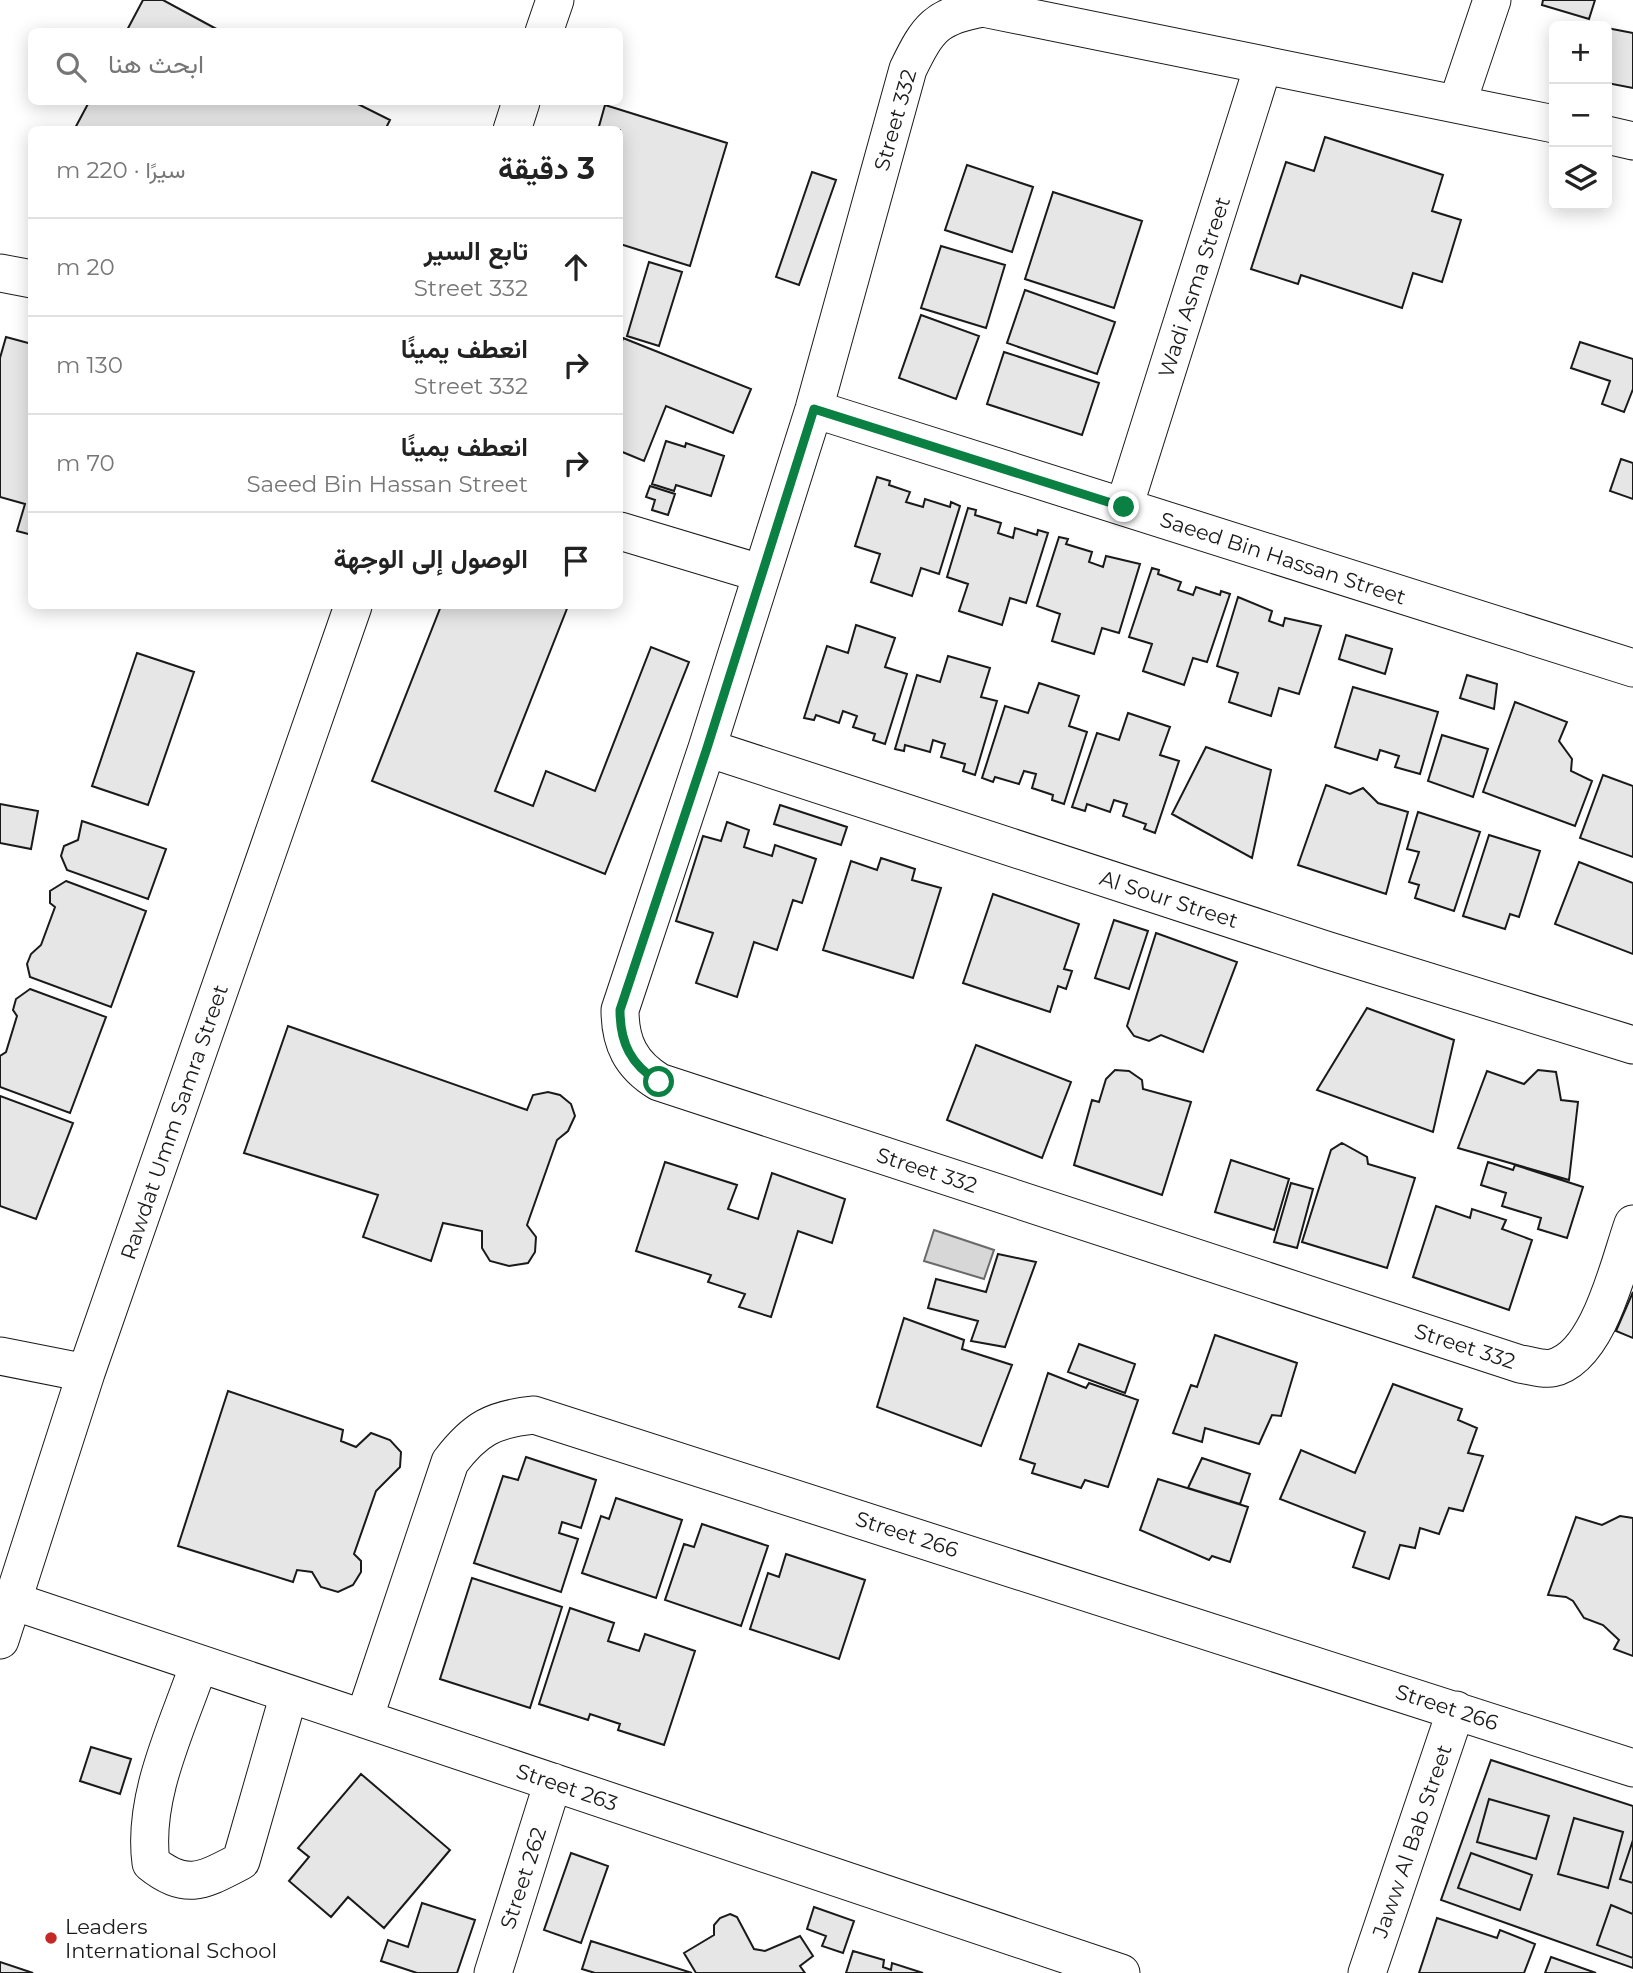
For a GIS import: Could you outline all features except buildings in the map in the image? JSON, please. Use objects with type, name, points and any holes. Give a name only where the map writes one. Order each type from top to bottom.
[{"type":"street","points":[[545,28],[555,0]]},
{"type":"street","points":[[1457,104],[1492,0]]},
{"type":"street","name":"Street 332","points":[[1549,123],[983,8],[953,13],[932,26],[908,69],[814,409],[760,573],[707,748],[620,1010],[625,1049],[641,1071],[659,1082],[1520,1364],[1552,1368],[1580,1353],[1600,1319],[1633,1224]]},
{"type":"street","name":"Wadi Asma Street","points":[[1124,507],[1263,66]]},
{"type":"street","points":[[513,126],[520,105]]},
{"type":"street","points":[[1612,136],[1633,141]]},
{"type":"street","points":[[0,273],[28,278]]},
{"type":"street","name":"Saeed Bin Hassan Street","points":[[814,409],[1633,668]]},
{"type":"street","points":[[623,532],[760,573]]},
{"type":"street","name":"Rawdat Umm Samra Street","points":[[0,1640],[86,1373],[352,609]]},
{"type":"street","name":"Al Sour Street","points":[[707,748],[1313,946],[1633,1045]]},
{"type":"street","points":[[0,1356],[86,1373]]},
{"type":"street","name":"Street 266","points":[[364,1719],[450,1462],[467,1440],[485,1427],[510,1418],[534,1415],[1633,1768]]},
{"type":"street","name":"Street 263","points":[[13,1601],[1121,1973]]},
{"type":"street","points":[[200,1664],[156,1792],[148,1838],[151,1863],[185,1882],[208,1878],[242,1861],[289,1694]]},
{"type":"street","name":"Jaww Al Bab Street","points":[[1367,1973],[1456,1710]]},
{"type":"street","name":"Street 262","points":[[493,1973],[554,1782]]},
{"type":"shaded area","points":[[934,1230],[994,1250],[984,1279],[924,1261]]},
{"type":"place","name":"Leaders International School","points":[[51,1938]]},
{"type":"route","points":[[659,1082],[641,1071],[625,1049],[620,1027],[620,1010],[707,748],[760,573],[814,409],[1124,507]]}]
